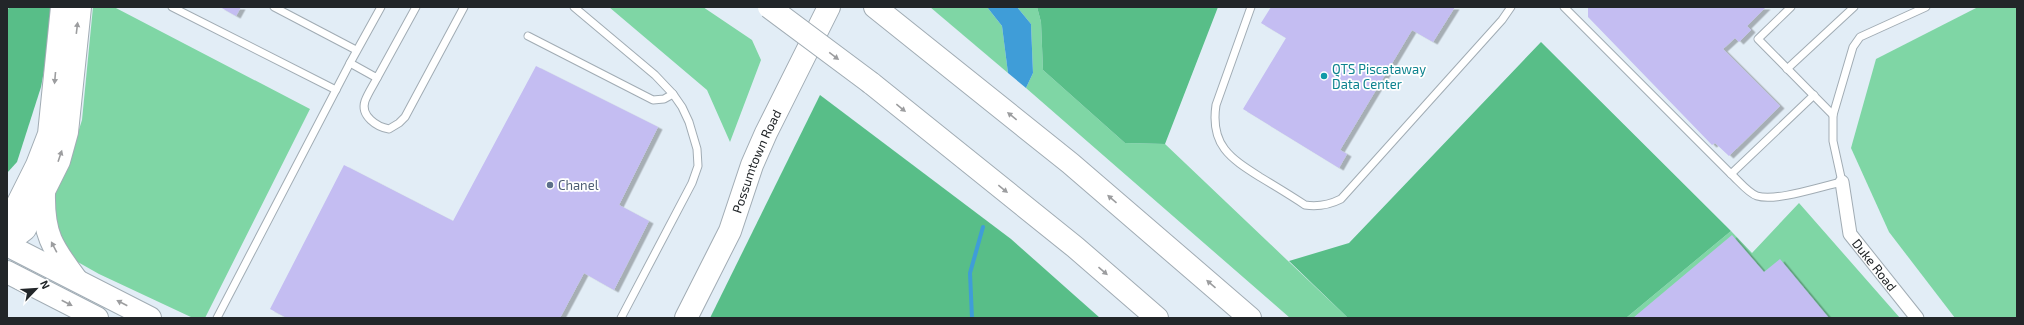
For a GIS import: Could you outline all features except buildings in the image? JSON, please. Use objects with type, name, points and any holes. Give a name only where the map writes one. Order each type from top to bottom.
[{"type":"highway","points":[[7,234],[10,219],[46,145],[51,121],[62,7]]},
{"type":"highway","points":[[80,7],[67,132],[59,161],[25,229],[7,244],[150,318]]},
{"type":"highway","points":[[769,7],[871,83],[1074,246],[1157,318]]},
{"type":"highway","name":"Possumtown Road","points":[[686,318],[730,231],[752,165],[766,133],[829,7]]},
{"type":"highway","points":[[875,7],[1070,163],[1250,318]]},
{"type":"highway","points":[[7,193],[37,165]]},
{"type":"highway","points":[[44,192],[44,214],[48,235],[58,256],[76,279]]},
{"type":"highway","points":[[7,272],[97,318]]},
{"type":"street","name":"Duke Road","points":[[1842,182],[1850,234],[1917,318]]},
{"type":"lane","points":[[172,7],[336,90]]},
{"type":"lane","points":[[274,7],[356,50]]},
{"type":"lane","points":[[217,318],[356,50],[381,7]]},
{"type":"lane","points":[[416,7],[364,102],[367,116],[374,123],[389,129],[399,123],[406,116],[464,7]]},
{"type":"lane","points":[[574,7],[654,75],[673,94],[689,122],[697,149],[698,166],[692,183],[621,318]]},
{"type":"lane","points":[[1251,7],[1216,105],[1214,118],[1217,133],[1222,146],[1232,159],[1305,205],[1313,206],[1331,204],[1341,199],[1502,20],[1511,7]]},
{"type":"lane","points":[[1564,7],[1731,174],[1756,196],[1768,197],[1782,197],[1842,182],[1833,141],[1833,115],[1853,47],[1860,37],[1926,7]]},
{"type":"lane","points":[[1791,7],[1758,39],[1833,115]]},
{"type":"lane","points":[[1787,69],[1854,7]]},
{"type":"lane","points":[[528,36],[653,100],[664,99],[673,94]]},
{"type":"lane","points":[[350,63],[377,78]]},
{"type":"lane","points":[[1731,174],[1814,95]]},
{"type":"green space","points":[[9,7],[56,7],[41,87],[17,162],[7,173],[7,12]]},
{"type":"green space","points":[[93,7],[114,7],[310,109],[205,318],[193,318],[99,274],[76,261],[64,248],[52,210],[55,192],[70,158],[82,120]]},
{"type":"green space","points":[[609,7],[703,7],[752,40],[761,60],[730,142],[707,90]]},
{"type":"green space","points":[[930,7],[987,7],[1002,26],[1008,73]]},
{"type":"green space","points":[[1017,7],[1037,7],[1041,22],[1043,70],[1125,143],[1165,144],[1348,318],[1290,318],[1026,88],[1033,73],[1031,24]]},
{"type":"green space","points":[[1037,7],[1218,7],[1165,144],[1125,143],[1043,70],[1041,22]]},
{"type":"green space","points":[[1978,7],[2017,7],[2017,318],[1955,318],[1889,232],[1851,148],[1876,59]]},
{"type":"green space","points":[[1541,42],[1731,231],[1626,318],[1348,318],[1289,261],[1349,243]]},
{"type":"green space","points":[[820,95],[1011,239],[1100,318],[710,318]]},
{"type":"green space","points":[[1799,203],[1900,318],[1626,318],[1731,231],[1752,253]]},
{"type":"water","points":[[987,7],[1017,7],[1031,24],[1033,73],[1026,88],[1008,73],[1002,26]]},
{"type":"waterway","points":[[972,318],[970,273],[983,227]]},
{"type":"place","name":"QTS Piscataway Data Center","points":[[1324,76]]},
{"type":"place","name":"Chanel","points":[[550,185]]}]
